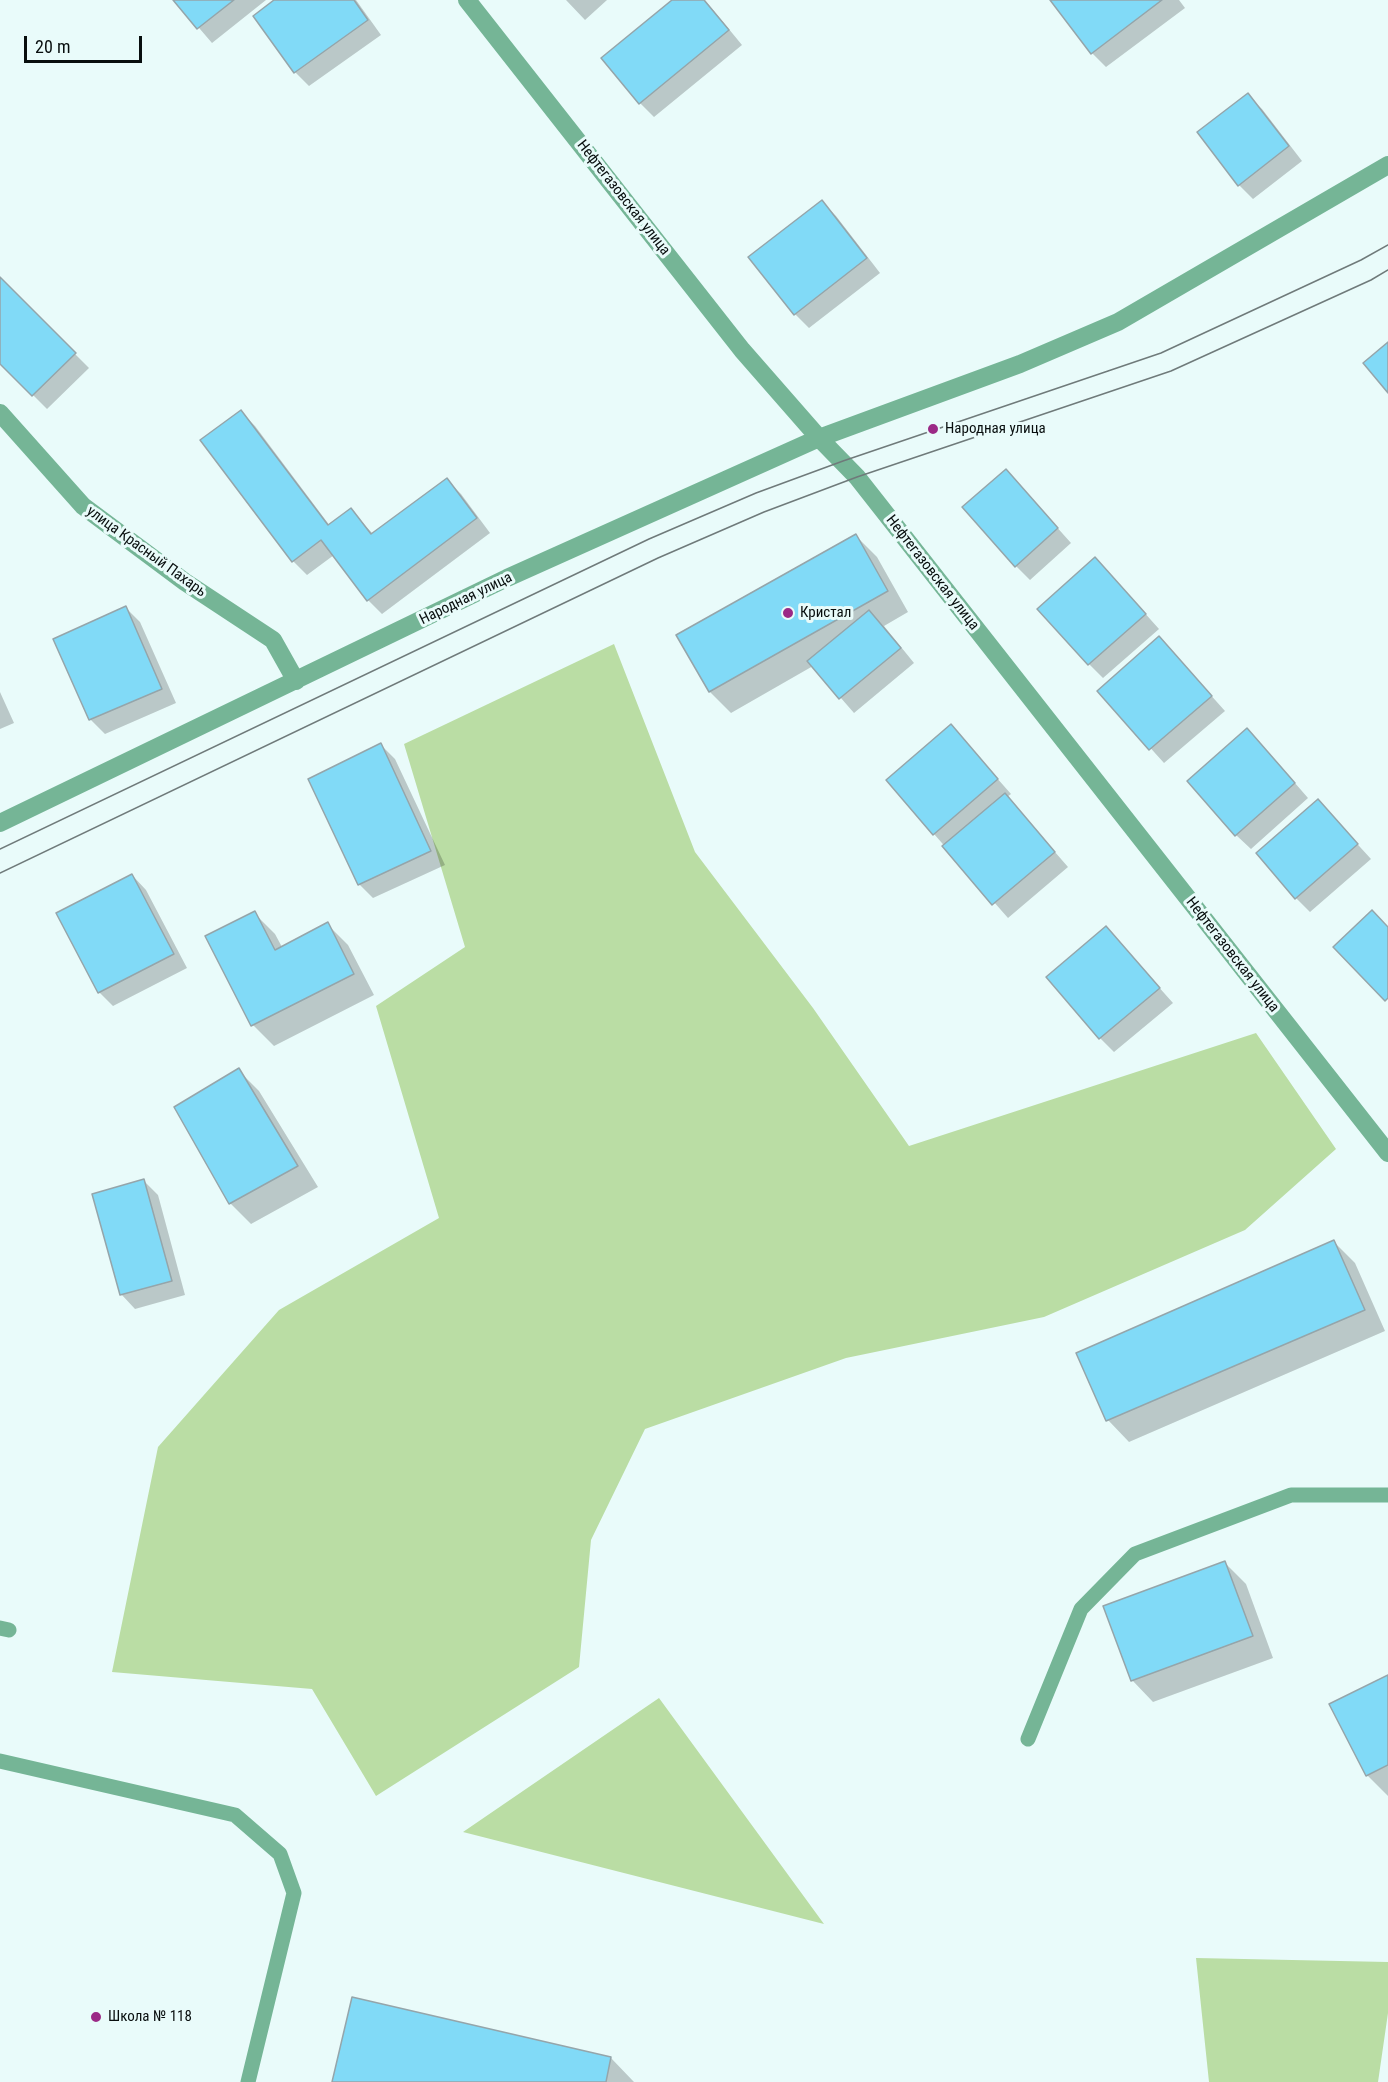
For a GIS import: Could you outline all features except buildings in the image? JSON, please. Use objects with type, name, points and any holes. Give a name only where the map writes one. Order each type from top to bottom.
[{"type":"street","name":"Нефтегазовская улица","points":[[467,0],[742,350],[819,438],[857,477],[1388,1153]]},
{"type":"street","name":"Народная улица","points":[[0,822],[507,578],[819,438],[1020,364],[1118,322],[1388,165]]},
{"type":"street","name":"улица Красный Пахарь","points":[[0,413],[83,506],[185,582],[273,640],[296,681]]},
{"type":"lane","points":[[1028,1739],[1081,1608],[1135,1554],[1291,1495],[1388,1495]]},
{"type":"lane","points":[[0,1761],[234,1815],[280,1854],[294,1893],[248,2082]]},
{"type":"green space","points":[[614,644],[695,852],[813,1008],[909,1146],[1256,1033],[1336,1149],[1245,1230],[1044,1317],[846,1358],[645,1429],[591,1540],[579,1667],[376,1796],[312,1689],[112,1672],[158,1447],[279,1310],[439,1218],[376,1006],[465,947],[404,744]]},
{"type":"green space","points":[[659,1698],[824,1924],[463,1832]]},
{"type":"green space","points":[[1196,1958],[1388,1962],[1388,2013],[1378,2082],[1209,2082]]},
{"type":"tram line","points":[[0,849],[649,539],[756,493],[843,461],[1161,353],[1361,260],[1388,245]]},
{"type":"tram line","points":[[0,873],[658,558],[764,512],[857,477],[1171,371],[1371,280],[1388,270]]},
{"type":"place","name":"Народная улица","points":[[933,429]]},
{"type":"place","name":"Кристал","points":[[788,613]]},
{"type":"place","name":"Школа № 118","points":[[96,2017]]}]
